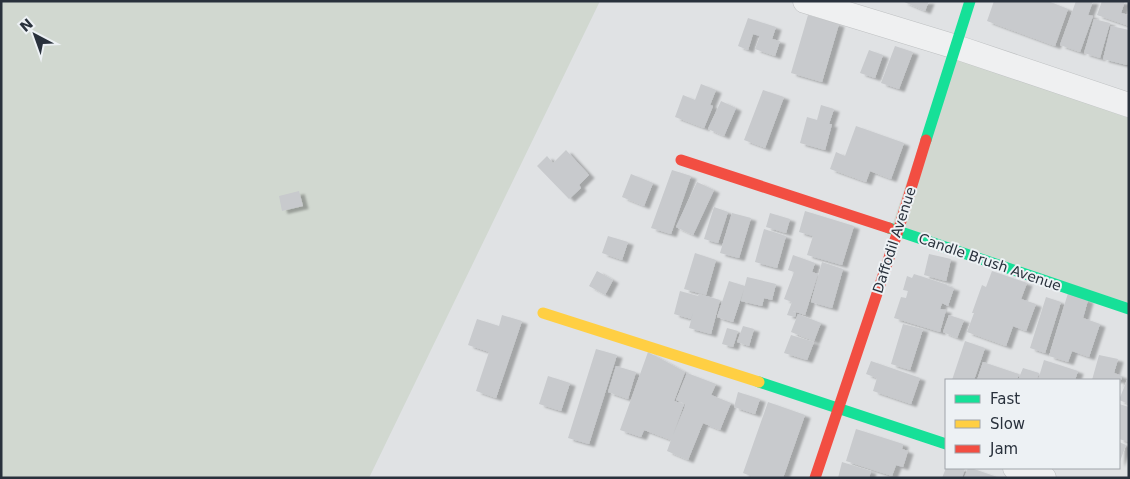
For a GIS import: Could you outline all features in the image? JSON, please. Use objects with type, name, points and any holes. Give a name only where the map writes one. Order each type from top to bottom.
[{"type":"street","points":[[805,1],[956,47],[1129,105]]},
{"type":"street","name":"Daffodil Avenue","points":[[816,478],[898,231],[970,1]]},
{"type":"street","name":"Candle Brush Avenue","points":[[681,160],[1129,309]]},
{"type":"street","points":[[543,314],[945,444]]},
{"type":"street","points":[[1018,469],[1044,478]]},
{"type":"shaded area","points":[[1,1],[600,1],[369,478],[1,478]]},
{"type":"shaded area","points":[[949,55],[1129,118],[1129,303],[892,226]]},
{"type":"building","points":[[902,1],[929,1],[925,11]]},
{"type":"building","points":[[994,1],[1048,1],[1068,9],[1055,46],[987,21]]},
{"type":"building","points":[[1076,1],[1093,1],[1088,15],[1093,16],[1080,52],[1060,45]]},
{"type":"building","points":[[1102,1],[1125,1],[1121,13],[1129,15],[1129,26],[1097,15]]},
{"type":"building","points":[[808,15],[839,24],[822,82],[791,73]]},
{"type":"building","points":[[748,18],[776,27],[772,39],[780,41],[775,56],[755,49],[760,36],[753,34],[748,50],[738,46]]},
{"type":"building","points":[[1094,19],[1110,23],[1100,58],[1084,53]]},
{"type":"building","points":[[1111,26],[1129,30],[1129,57],[1127,65],[1103,59]]},
{"type":"building","points":[[895,46],[913,52],[899,89],[881,83]]},
{"type":"building","points":[[869,50],[883,55],[875,78],[860,73]]},
{"type":"building","points":[[701,84],[716,90],[710,105],[713,106],[704,128],[675,117],[683,95],[695,100]]},
{"type":"building","points":[[763,90],[784,97],[765,148],[744,140]]},
{"type":"building","points":[[721,101],[736,108],[724,136],[708,129]]},
{"type":"building","points":[[821,105],[834,109],[829,124],[832,124],[825,150],[800,143],[807,117],[817,120]]},
{"type":"building","points":[[856,126],[904,143],[891,179],[870,171],[866,182],[830,169],[836,152],[845,156]]},
{"type":"building","points":[[566,150],[589,175],[579,185],[581,188],[569,199],[537,166],[547,156],[553,163]]},
{"type":"building","points":[[672,170],[691,176],[671,234],[651,228]]},
{"type":"building","points":[[631,174],[653,183],[644,206],[622,197]]},
{"type":"building","points":[[697,182],[714,190],[693,235],[676,227]]},
{"type":"building","points":[[299,191],[303,206],[282,211],[279,196]]},
{"type":"building","points":[[714,207],[728,212],[718,243],[704,239]]},
{"type":"building","points":[[805,211],[854,226],[842,265],[807,255],[813,236],[799,232]]},
{"type":"building","points":[[732,213],[751,218],[739,258],[720,253]]},
{"type":"building","points":[[770,213],[790,219],[786,233],[766,227]]},
{"type":"building","points":[[764,229],[786,236],[777,268],[755,262]]},
{"type":"building","points":[[608,236],[628,242],[622,260],[602,253]]},
{"type":"building","points":[[695,253],[716,260],[706,295],[684,289]]},
{"type":"building","points":[[929,254],[951,259],[946,281],[924,275]]},
{"type":"building","points":[[793,255],[815,263],[812,272],[818,274],[805,315],[793,311],[796,313],[795,317],[787,315],[792,302],[784,299],[794,272],[788,270]]},
{"type":"building","points":[[822,262],[843,269],[832,308],[811,302]]},
{"type":"building","points":[[597,271],[613,280],[605,295],[589,286]]},
{"type":"building","points":[[992,271],[1027,283],[1021,299],[1036,304],[1026,331],[1013,326],[1006,346],[967,332],[982,285],[986,287]]},
{"type":"building","points":[[914,274],[954,288],[948,306],[942,303],[940,309],[946,310],[940,332],[894,318],[901,297],[906,298],[908,291],[903,290],[907,276],[912,278]]},
{"type":"building","points":[[747,277],[776,284],[772,300],[764,298],[762,306],[741,301]]},
{"type":"building","points":[[729,281],[745,286],[733,322],[717,317]]},
{"type":"building","points":[[680,291],[720,300],[711,334],[689,328],[693,313],[691,319],[674,314]]},
{"type":"building","points":[[1068,293],[1088,300],[1083,318],[1100,324],[1089,357],[1072,351],[1068,362],[1049,356]]},
{"type":"building","points":[[1046,297],[1061,302],[1045,353],[1030,348]]},
{"type":"building","points":[[798,314],[821,323],[814,341],[791,332]]},
{"type":"building","points":[[502,315],[522,321],[496,398],[476,391],[489,352],[468,345],[477,319],[499,326]]},
{"type":"building","points":[[949,315],[964,320],[957,338],[943,332]]},
{"type":"building","points":[[903,324],[923,329],[910,370],[891,364]]},
{"type":"building","points":[[743,326],[754,329],[749,346],[737,342]]},
{"type":"building","points":[[727,328],[738,331],[733,347],[722,344]]},
{"type":"building","points":[[791,335],[814,342],[807,360],[784,353]]},
{"type":"building","points":[[965,341],[985,348],[974,379],[952,379]]},
{"type":"building","points":[[596,349],[617,355],[589,444],[568,438]]},
{"type":"building","points":[[648,352],[685,372],[674,401],[684,404],[673,435],[686,404],[676,400],[687,373],[716,384],[711,395],[731,403],[720,430],[703,423],[688,460],[667,451],[671,440],[644,430],[641,437],[620,430]]},
{"type":"building","points":[[1099,355],[1118,359],[1114,373],[1122,376],[1120,384],[1120,379],[1092,379]]},
{"type":"building","points":[[1044,360],[1078,371],[1075,379],[1038,379]]},
{"type":"building","points":[[871,361],[920,378],[911,404],[873,391],[877,378],[866,374]]},
{"type":"building","points":[[983,362],[1019,374],[1017,379],[977,379]]},
{"type":"building","points":[[616,366],[636,372],[628,399],[608,392]]},
{"type":"building","points":[[1023,368],[1039,373],[1037,379],[1018,379]]},
{"type":"building","points":[[1129,375],[1129,404],[1120,400]]},
{"type":"building","points":[[548,376],[570,383],[561,411],[539,404]]},
{"type":"building","points":[[738,392],[760,399],[755,414],[734,407]]},
{"type":"building","points":[[768,402],[805,415],[783,478],[756,478],[743,473]]},
{"type":"building","points":[[1120,404],[1129,407],[1129,442],[1120,439]]},
{"type":"building","points":[[856,429],[903,444],[902,449],[908,451],[903,467],[896,465],[892,476],[846,461]]},
{"type":"building","points":[[1120,442],[1126,445],[1120,461]]},
{"type":"building","points":[[842,462],[871,471],[869,478],[838,478]]},
{"type":"building","points":[[946,469],[965,469],[962,478],[942,478]]},
{"type":"building","points":[[968,469],[974,469],[1000,478],[964,478]]},
{"type":"traffic: fast","points":[[926,140],[970,1]]},
{"type":"traffic: fast","points":[[889,228],[1129,309]]},
{"type":"traffic: fast","points":[[759,382],[945,444]]},
{"type":"traffic: slow","points":[[543,313],[759,382]]},
{"type":"traffic: jam","points":[[815,478],[898,231],[926,140]]},
{"type":"traffic: jam","points":[[681,160],[889,228]]}]
